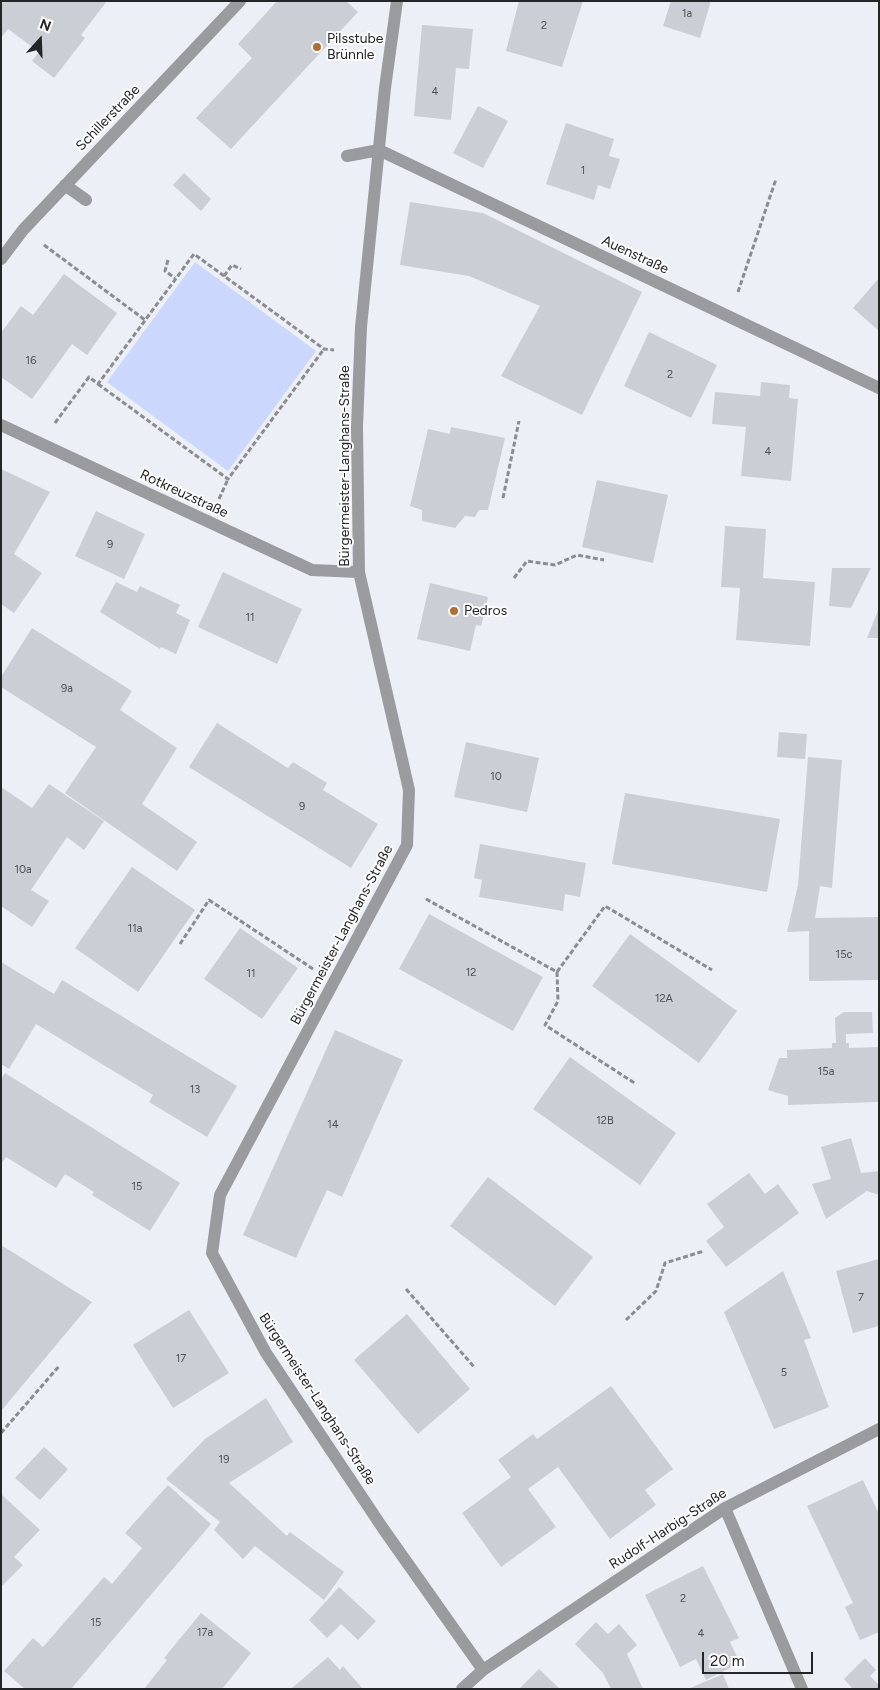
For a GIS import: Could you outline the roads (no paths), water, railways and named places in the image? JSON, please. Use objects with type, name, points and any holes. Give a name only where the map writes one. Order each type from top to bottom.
[{"type":"street","name":"Schillerstraße","points":[[1,259],[23,230],[240,1]]},
{"type":"street","name":"Bürgermeister-Langhans-Straße","points":[[397,1],[379,150],[361,327],[357,427],[359,572],[409,790],[407,845],[220,1195],[212,1253],[266,1353],[384,1530],[483,1670]]},
{"type":"street","points":[[347,156],[379,150]]},
{"type":"street","name":"Auenstraße","points":[[379,150],[879,388]]},
{"type":"street","points":[[66,185],[86,200]]},
{"type":"street","name":"Rotkreuzstraße","points":[[1,425],[312,570],[359,572]]},
{"type":"street","name":"Rudolf-Harbig-Straße","points":[[483,1670],[725,1508],[879,1429]]},
{"type":"street","points":[[725,1508],[802,1689]]},
{"type":"street","points":[[462,1689],[483,1670]]},
{"type":"place","name":"Pilsstube Brünnle","points":[[317,47]]},
{"type":"place","name":"Pedros","points":[[454,611]]}]
